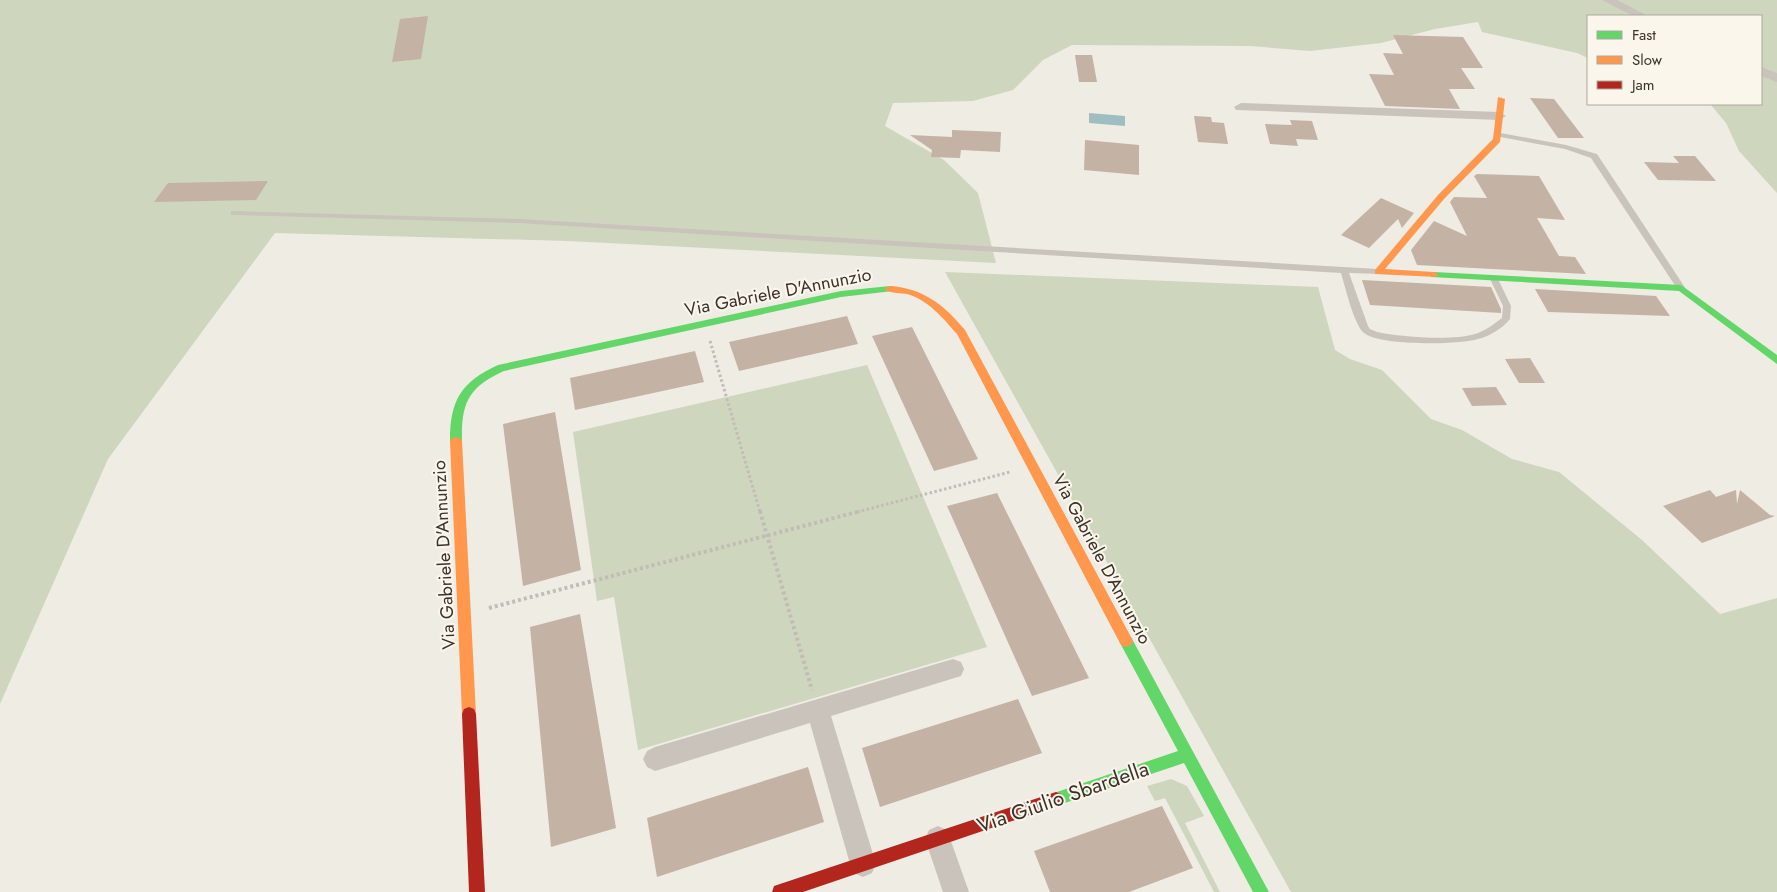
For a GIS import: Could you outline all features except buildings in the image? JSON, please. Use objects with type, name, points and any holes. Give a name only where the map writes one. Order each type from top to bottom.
[{"type":"street","points":[[1608,0],[1640,15]]},
{"type":"street","points":[[1762,72],[1777,78]]},
{"type":"street","points":[[1378,272],[1441,197],[1497,140],[1501,99]]},
{"type":"street","points":[[1240,107],[1499,116]]},
{"type":"street","points":[[1378,272],[1681,288],[1777,360]]},
{"type":"street","name":"Via Gabriele D'Annunzio","points":[[477,892],[455,422],[456,408],[464,392],[484,375],[505,367],[861,291],[902,290],[925,297],[938,304],[961,332],[1261,892]]},
{"type":"street","points":[[655,759],[953,670]]},
{"type":"street","points":[[818,710],[863,864]]},
{"type":"street","name":"Via Giulio Sbardella","points":[[780,892],[1188,755]]},
{"type":"street","points":[[938,839],[956,892]]},
{"type":"lane","points":[[1498,134],[1566,147],[1594,156],[1681,288]]},
{"type":"lane","points":[[234,213],[519,221],[1378,272]]},
{"type":"lane","points":[[1344,270],[1362,322],[1367,331],[1379,337],[1437,340],[1474,337],[1493,330],[1506,320],[1507,306],[1494,279]]},
{"type":"path","points":[[705,324],[818,710]]},
{"type":"path","points":[[464,614],[1033,466]]},
{"type":"green space","points":[[0,0],[1777,0],[1777,193],[1739,151],[1726,123],[1711,105],[1762,105],[1762,15],[1587,15],[1587,58],[1577,53],[1482,32],[1478,22],[1435,29],[1381,43],[1310,51],[1250,46],[1072,45],[1043,60],[1013,90],[973,101],[893,103],[885,126],[944,160],[978,193],[996,263],[568,241],[275,233],[108,459],[0,704]]},
{"type":"green space","points":[[945,272],[1318,287],[1335,350],[1350,359],[1382,370],[1431,419],[1462,430],[1512,459],[1559,472],[1642,540],[1720,614],[1777,598],[1777,892],[1291,892]]},
{"type":"green space","points":[[867,365],[987,647],[638,750],[614,597],[597,601],[573,432]]},
{"type":"green space","points":[[1171,779],[1187,786],[1204,816],[1185,823],[1220,892],[1214,892],[1165,798],[1155,801],[1147,786]]},
{"type":"water","points":[[1089,113],[1125,116],[1125,126],[1089,123]]},
{"type":"traffic: fast","points":[[1434,275],[1681,288],[1777,360]]},
{"type":"traffic: fast","points":[[456,441],[457,415],[464,395],[478,380],[502,368],[841,294],[890,289]]},
{"type":"traffic: fast","points":[[1126,641],[1261,892]]},
{"type":"traffic: fast","points":[[1056,799],[1188,755]]},
{"type":"traffic: slow","points":[[1434,275],[1378,272],[1441,197],[1497,140],[1501,99]]},
{"type":"traffic: slow","points":[[890,289],[912,292],[922,297],[939,308],[961,332],[1126,641]]},
{"type":"traffic: slow","points":[[456,441],[469,714]]},
{"type":"traffic: jam","points":[[469,714],[477,892]]},
{"type":"traffic: jam","points":[[780,892],[1056,799]]}]
